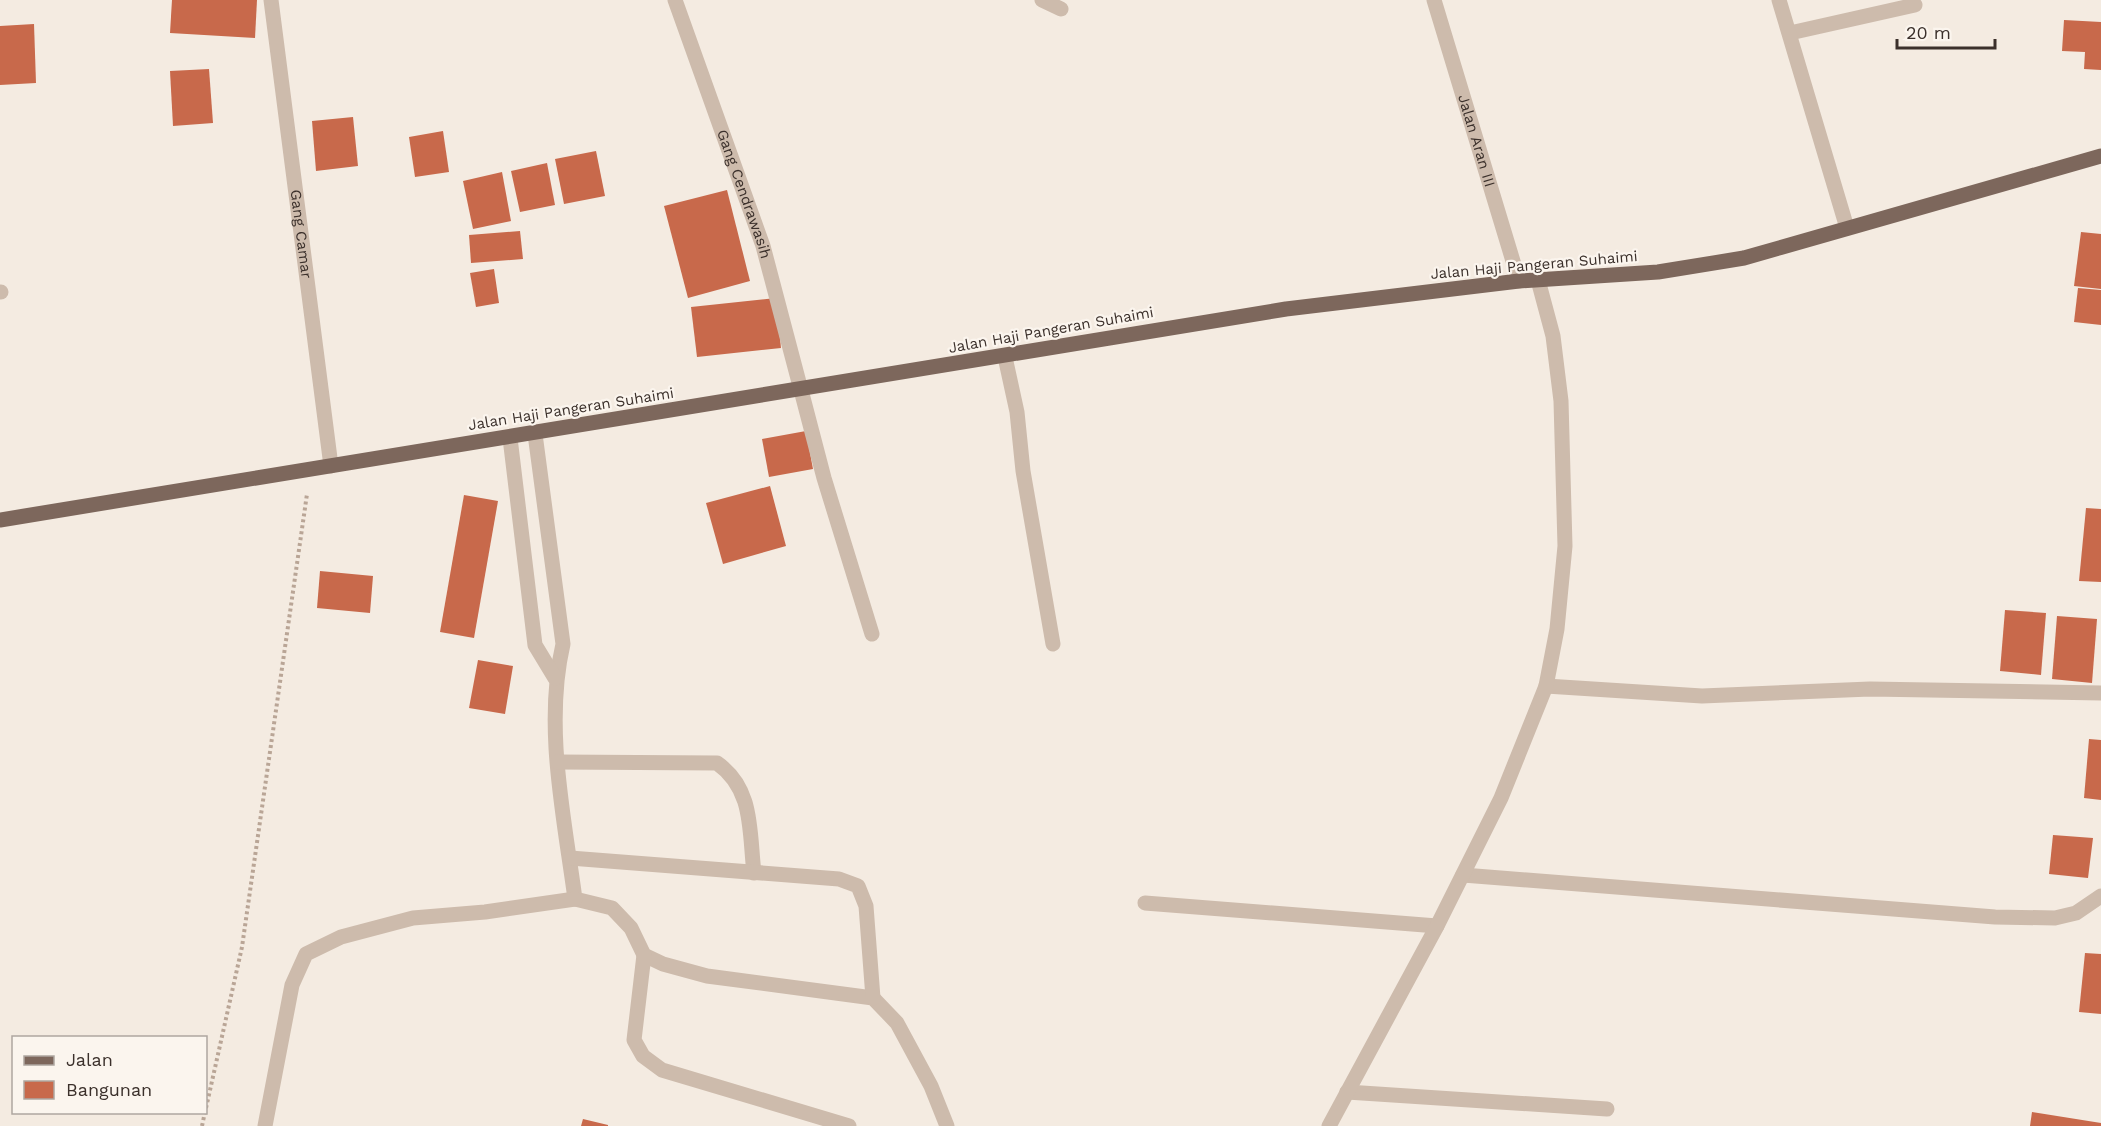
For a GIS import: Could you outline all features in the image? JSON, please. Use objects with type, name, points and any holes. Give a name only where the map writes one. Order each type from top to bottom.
[{"type":"main road","name":"Jalan Haji Pangeran Suhaimi","points":[[0,520],[1005,357],[1286,309],[1519,281],[1658,272],[1733,260],[2101,156]]},
{"type":"street","name":"Gang Camar","points":[[271,0],[331,466]]},
{"type":"street","name":"Gang Cendrawasih","points":[[675,0],[763,246],[824,478],[872,634]]},
{"type":"street","points":[[1042,0],[1061,9]]},
{"type":"street","name":"Jalan Aran III","points":[[1434,0],[1519,281]]},
{"type":"street","points":[[1779,0],[1847,228]]},
{"type":"street","points":[[1790,33],[1915,5]]},
{"type":"street","points":[[1329,1126],[1437,927],[1502,798],[1546,686],[1557,630],[1565,546],[1560,401],[1553,336],[1538,280]]},
{"type":"street","points":[[1005,357],[1017,412],[1023,471],[1053,644]]},
{"type":"street","points":[[535,434],[563,644],[555,678],[558,762],[575,899]]},
{"type":"street","points":[[510,438],[535,645],[555,678]]},
{"type":"street","points":[[1546,686],[1702,696],[1870,689],[2101,693]]},
{"type":"street","points":[[558,762],[717,763],[731,773],[744,793],[754,873]]},
{"type":"street","points":[[570,858],[839,879],[858,886],[866,906],[873,998]]},
{"type":"street","points":[[1463,875],[1995,917],[2055,918],[2076,913],[2101,896]]},
{"type":"street","points":[[266,1126],[292,985],[306,954],[341,937],[413,918],[494,911],[575,899],[612,908],[631,928],[644,954],[634,1040],[643,1056],[662,1070],[849,1126]]},
{"type":"street","points":[[1145,903],[1437,927]]},
{"type":"street","points":[[644,954],[663,964],[707,976],[873,998],[897,1023],[931,1086],[946,1126]]},
{"type":"street","points":[[1347,1092],[1606,1109]]},
{"type":"path","points":[[207,1102],[242,947],[310,470]]},
{"type":"building","points":[[172,0],[257,0],[255,38],[170,33]]},
{"type":"building","points":[[2064,20],[2101,22],[2101,70],[2084,69],[2085,52],[2062,51]]},
{"type":"building","points":[[34,24],[36,83],[0,85],[0,26]]},
{"type":"building","points":[[209,69],[213,123],[173,126],[170,71]]},
{"type":"building","points":[[353,117],[358,166],[316,171],[312,121]]},
{"type":"building","points":[[443,131],[449,172],[415,177],[409,137]]},
{"type":"building","points":[[596,151],[605,196],[564,204],[555,159]]},
{"type":"building","points":[[547,163],[555,205],[520,212],[511,171]]},
{"type":"building","points":[[502,172],[511,221],[473,229],[463,181]]},
{"type":"building","points":[[727,190],[750,281],[688,298],[664,206]]},
{"type":"building","points":[[520,231],[523,259],[471,263],[469,235]]},
{"type":"building","points":[[2081,232],[2101,234],[2101,289],[2074,286]]},
{"type":"building","points":[[494,269],[499,303],[476,307],[470,273]]},
{"type":"building","points":[[2078,288],[2101,290],[2101,325],[2074,322]]},
{"type":"building","points":[[776,298],[781,348],[697,357],[691,307]]},
{"type":"building","points":[[806,431],[813,469],[769,477],[762,439]]},
{"type":"building","points":[[770,486],[786,546],[723,564],[706,503]]},
{"type":"building","points":[[464,495],[498,501],[474,638],[440,632]]},
{"type":"building","points":[[2086,508],[2101,509],[2101,582],[2079,581]]},
{"type":"building","points":[[320,571],[373,576],[370,613],[317,608]]},
{"type":"building","points":[[2005,610],[2046,613],[2041,675],[2000,671]]},
{"type":"building","points":[[2057,616],[2097,619],[2092,683],[2052,679]]},
{"type":"building","points":[[478,660],[513,666],[505,714],[469,708]]},
{"type":"building","points":[[2089,739],[2101,740],[2101,800],[2084,798]]},
{"type":"building","points":[[2053,835],[2093,838],[2088,878],[2049,874]]},
{"type":"building","points":[[2085,953],[2101,954],[2101,1014],[2079,1012]]},
{"type":"building","points":[[2032,1112],[2101,1123],[2101,1126],[2030,1126]]},
{"type":"building","points":[[583,1119],[608,1125],[608,1126],[581,1126]]}]
